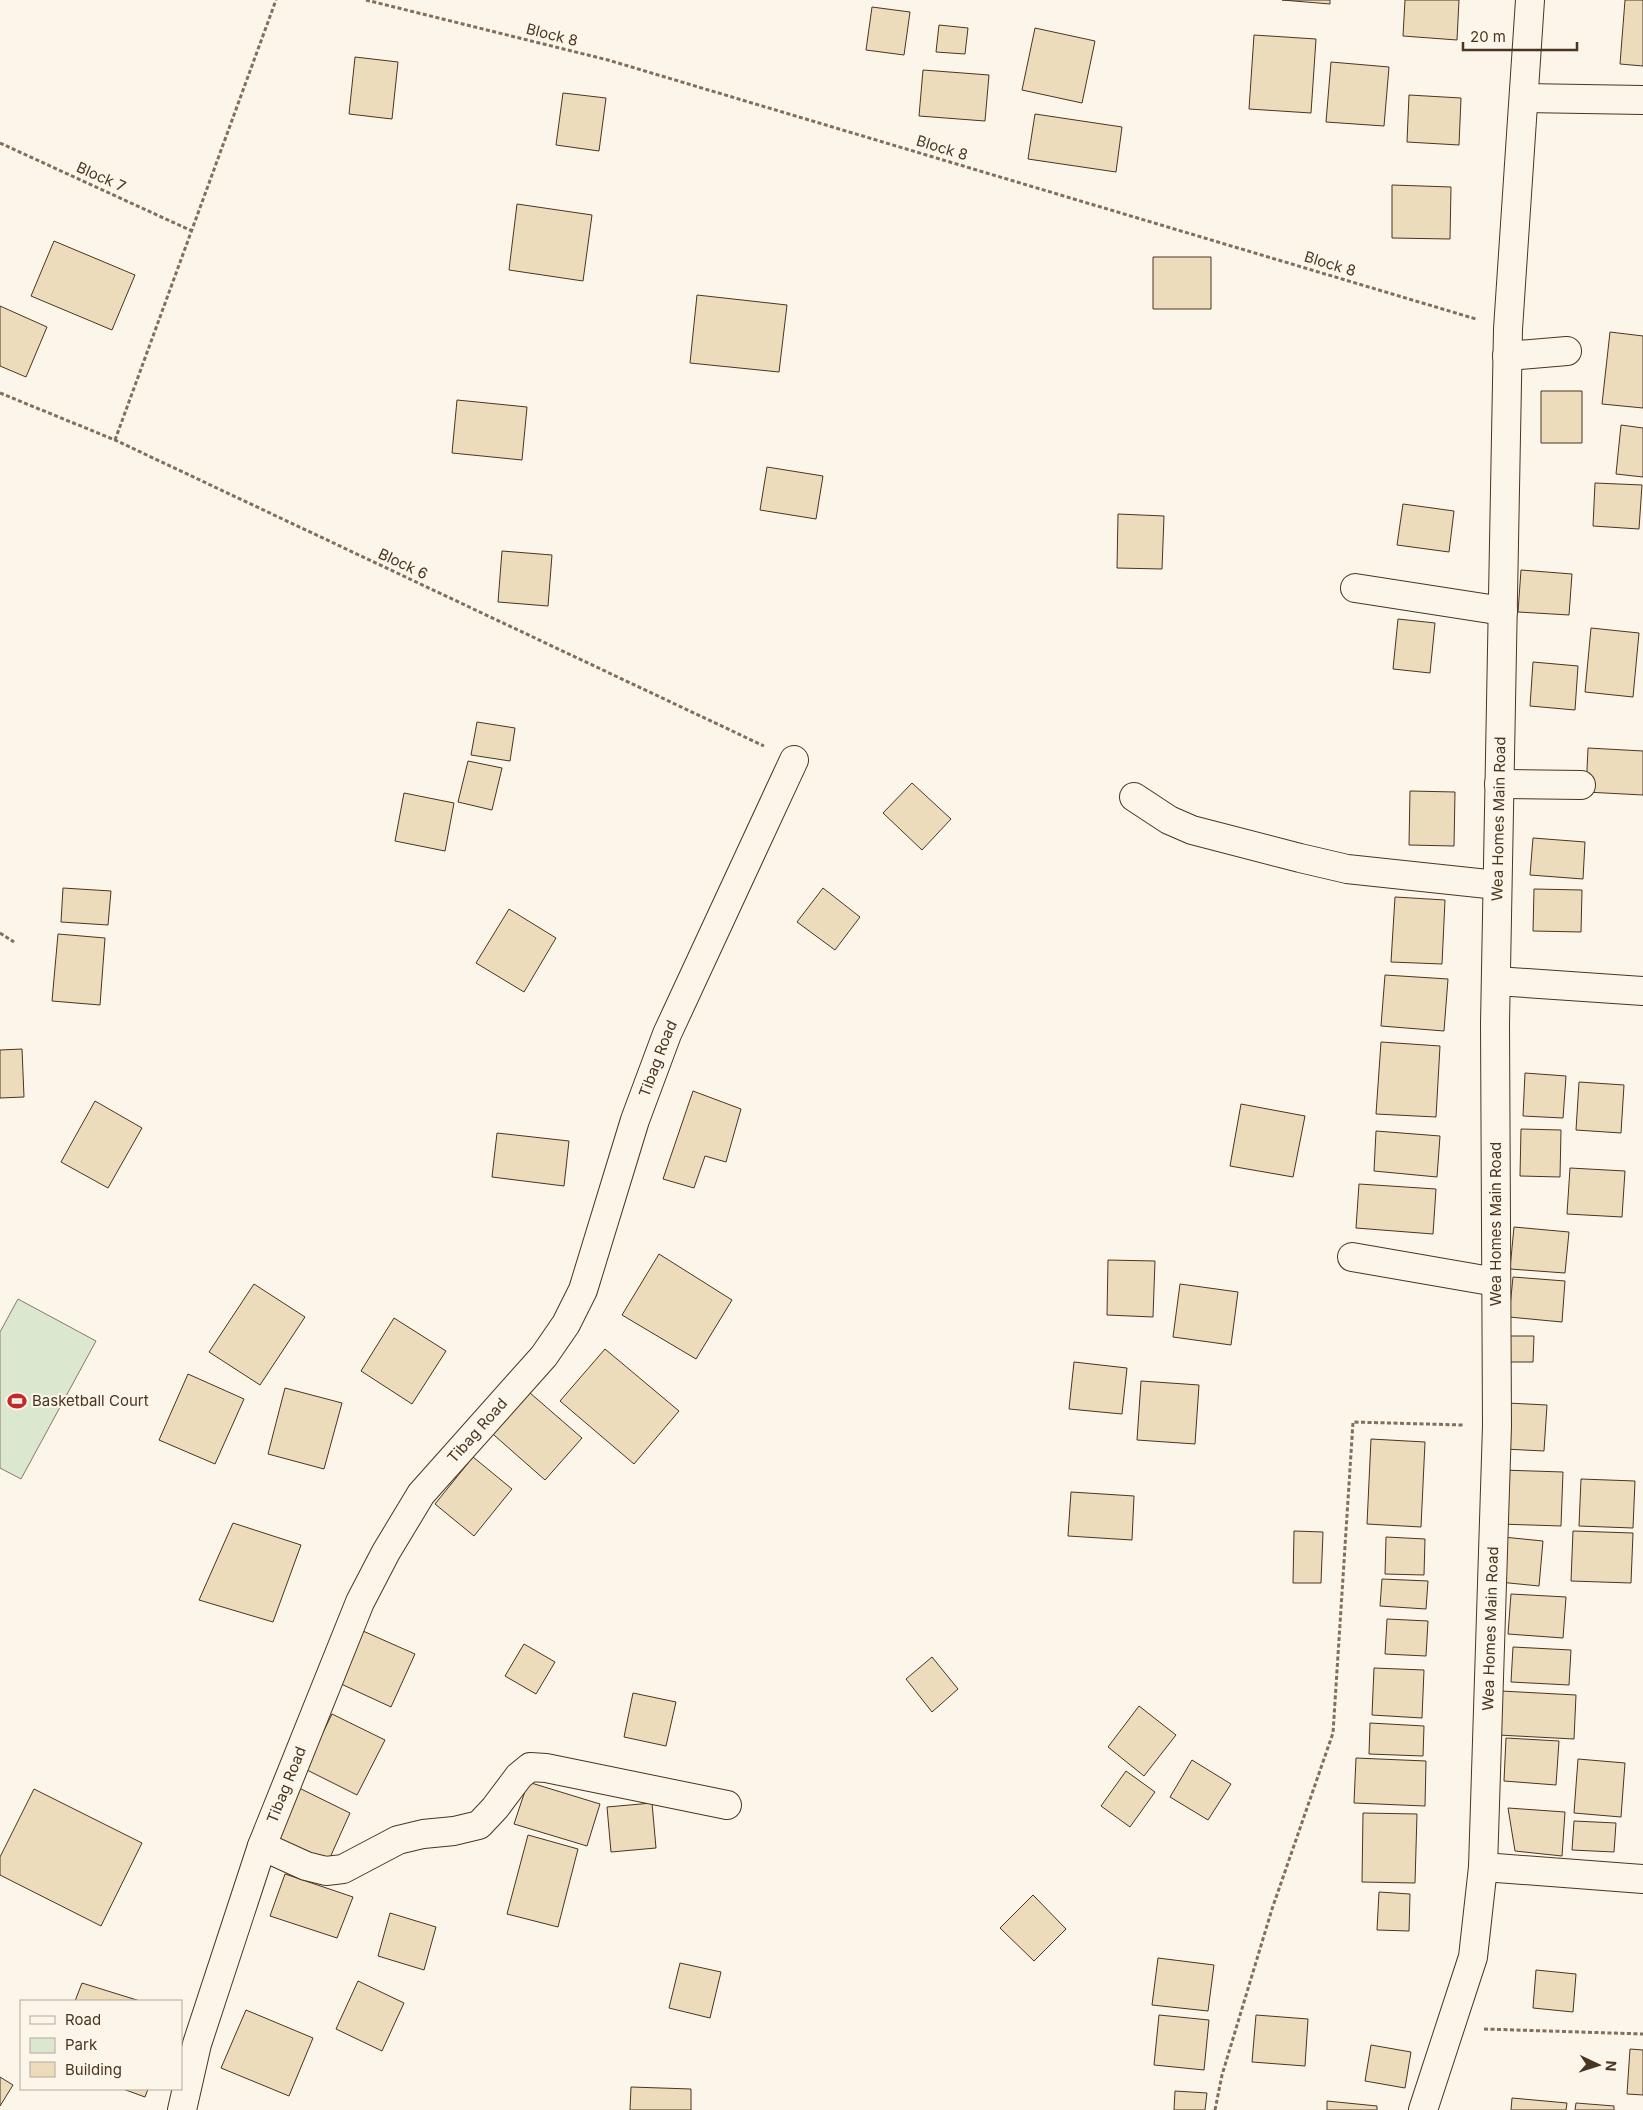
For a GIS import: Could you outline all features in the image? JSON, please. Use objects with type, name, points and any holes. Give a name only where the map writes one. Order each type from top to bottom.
[{"type":"street","name":"Wea Homes Main Road","points":[[1423,2110],[1473,1956],[1483,1867],[1496,1426],[1496,981],[1507,356],[1530,0]]},
{"type":"street","points":[[1524,98],[1643,100]]},
{"type":"street","points":[[1507,356],[1567,351]]},
{"type":"street","points":[[1355,588],[1503,611]]},
{"type":"street","name":"Tibag Road","points":[[182,2110],[197,2044],[262,1846],[360,1602],[386,1552],[421,1494],[544,1356],[566,1324],[583,1290],[635,1120],[666,1034],[794,760]]},
{"type":"street","points":[[1499,784],[1581,785]]},
{"type":"street","points":[[1134,797],[1169,820],[1192,830],[1300,858],[1347,869],[1497,885]]},
{"type":"street","points":[[1496,981],[1643,991]]},
{"type":"street","points":[[1352,1257],[1496,1282]]},
{"type":"street","points":[[262,1846],[306,1866],[326,1871],[343,1869],[398,1840],[479,1825],[495,1808],[518,1776],[530,1767],[546,1768],[727,1805]]},
{"type":"street","points":[[1483,1867],[1643,1879]]},
{"type":"path","points":[[115,440],[276,0]]},
{"type":"path","name":"Block 8","points":[[366,0],[608,60],[1508,329]]},
{"type":"path","name":"Block 7","points":[[0,143],[192,230]]},
{"type":"path","name":"Block 6","points":[[0,393],[115,440],[794,760]]},
{"type":"path","points":[[0,933],[14,942]]},
{"type":"path","points":[[1215,2110],[1222,2075],[1272,1909],[1333,1734],[1353,1422],[1496,1426]]},
{"type":"path","points":[[1451,2028],[1643,2034]]},
{"type":"green space","points":[[18,1299],[96,1341],[21,1479],[0,1468],[0,1332]]},
{"type":"building","points":[[1282,0],[1330,0],[1330,4]]},
{"type":"building","points":[[1405,0],[1459,0],[1457,40],[1403,36]]},
{"type":"building","points":[[1625,0],[1643,0],[1643,66],[1620,64]]},
{"type":"building","points":[[872,7],[910,12],[904,55],[866,50]]},
{"type":"building","points":[[939,25],[968,28],[965,54],[936,52]]},
{"type":"building","points":[[1035,28],[1095,41],[1082,103],[1022,90]]},
{"type":"building","points":[[1254,35],[1316,39],[1311,113],[1249,109]]},
{"type":"building","points":[[355,57],[398,62],[392,119],[349,114]]},
{"type":"building","points":[[1331,62],[1389,67],[1384,126],[1326,122]]},
{"type":"building","points":[[923,70],[989,75],[985,121],[919,116]]},
{"type":"building","points":[[563,93],[606,98],[599,151],[556,145]]},
{"type":"building","points":[[1409,95],[1461,98],[1459,145],[1407,142]]},
{"type":"building","points":[[1035,114],[1122,127],[1116,172],[1028,159]]},
{"type":"building","points":[[1392,185],[1451,187],[1450,239],[1392,238]]},
{"type":"building","points":[[517,204],[592,215],[583,281],[509,270]]},
{"type":"building","points":[[54,241],[135,275],[112,330],[31,296]]},
{"type":"building","points":[[1153,257],[1211,257],[1211,309],[1153,309]]},
{"type":"building","points":[[697,295],[787,305],[779,372],[690,363]]},
{"type":"building","points":[[0,306],[47,327],[26,377],[0,366]]},
{"type":"building","points":[[1610,332],[1643,336],[1643,408],[1602,404]]},
{"type":"building","points":[[1541,391],[1582,391],[1582,443],[1541,443]]},
{"type":"building","points":[[457,400],[527,407],[522,460],[452,453]]},
{"type":"building","points":[[1621,425],[1643,428],[1643,477],[1616,474]]},
{"type":"building","points":[[767,467],[823,476],[816,519],[760,510]]},
{"type":"building","points":[[1595,483],[1642,485],[1639,529],[1593,526]]},
{"type":"building","points":[[1403,504],[1454,511],[1449,552],[1397,545]]},
{"type":"building","points":[[1118,514],[1164,516],[1162,569],[1117,568]]},
{"type":"building","points":[[502,551],[552,555],[548,606],[498,602]]},
{"type":"building","points":[[1521,570],[1572,574],[1569,615],[1518,612]]},
{"type":"building","points":[[1398,619],[1435,623],[1430,673],[1393,669]]},
{"type":"building","points":[[1591,628],[1639,633],[1633,697],[1585,692]]},
{"type":"building","points":[[1533,662],[1578,666],[1575,710],[1530,706]]},
{"type":"building","points":[[477,722],[515,728],[510,761],[471,755]]},
{"type":"building","points":[[1588,748],[1643,751],[1643,795],[1586,792]]},
{"type":"building","points":[[468,761],[502,768],[492,810],[458,802]]},
{"type":"building","points":[[912,783],[951,819],[922,850],[883,813]]},
{"type":"building","points":[[1410,791],[1455,792],[1454,846],[1409,845]]},
{"type":"building","points":[[404,793],[454,803],[445,851],[395,841]]},
{"type":"building","points":[[1533,838],[1585,842],[1583,879],[1530,875]]},
{"type":"building","points":[[63,888],[111,891],[108,925],[61,922]]},
{"type":"building","points":[[823,888],[860,917],[835,950],[797,922]]},
{"type":"building","points":[[1534,889],[1582,890],[1581,932],[1533,931]]},
{"type":"building","points":[[1395,897],[1445,900],[1442,964],[1391,962]]},
{"type":"building","points":[[509,909],[556,938],[524,992],[476,963]]},
{"type":"building","points":[[58,934],[105,938],[100,1005],[52,1001]]},
{"type":"building","points":[[1385,975],[1448,979],[1444,1031],[1381,1026]]},
{"type":"building","points":[[1381,1042],[1440,1046],[1436,1117],[1376,1114]]},
{"type":"building","points":[[22,1049],[24,1097],[0,1098],[0,1050]]},
{"type":"building","points":[[1525,1073],[1566,1076],[1563,1118],[1523,1116]]},
{"type":"building","points":[[1579,1082],[1624,1085],[1621,1133],[1576,1130]]},
{"type":"building","points":[[693,1091],[741,1109],[726,1162],[705,1156],[694,1188],[663,1179]]},
{"type":"building","points":[[95,1101],[142,1128],[108,1188],[61,1162]]},
{"type":"building","points":[[1241,1104],[1305,1116],[1293,1177],[1230,1166]]},
{"type":"building","points":[[1521,1129],[1561,1130],[1560,1177],[1520,1176]]},
{"type":"building","points":[[1376,1131],[1440,1136],[1437,1177],[1374,1171]]},
{"type":"building","points":[[497,1133],[569,1141],[564,1186],[492,1177]]},
{"type":"building","points":[[1570,1168],[1625,1171],[1622,1217],[1567,1214]]},
{"type":"building","points":[[1359,1184],[1436,1189],[1433,1234],[1356,1228]]},
{"type":"building","points":[[1514,1227],[1569,1232],[1565,1273],[1510,1269]]},
{"type":"building","points":[[659,1254],[732,1300],[696,1359],[622,1315]]},
{"type":"building","points":[[1108,1260],[1155,1261],[1153,1317],[1107,1315]]},
{"type":"building","points":[[1513,1277],[1565,1281],[1562,1322],[1509,1317]]},
{"type":"building","points":[[254,1284],[305,1317],[260,1385],[209,1352]]},
{"type":"building","points":[[1180,1284],[1238,1292],[1231,1345],[1173,1337]]},
{"type":"building","points":[[394,1318],[446,1351],[412,1404],[361,1371]]},
{"type":"building","points":[[1505,1336],[1534,1336],[1533,1362],[1504,1362]]},
{"type":"building","points":[[605,1349],[679,1411],[634,1464],[560,1401]]},
{"type":"building","points":[[1074,1362],[1127,1368],[1122,1414],[1069,1409]]},
{"type":"building","points":[[188,1374],[244,1399],[215,1464],[159,1440]]},
{"type":"building","points":[[1141,1381],[1199,1385],[1195,1444],[1137,1440]]},
{"type":"building","points":[[522,1386],[582,1438],[545,1480],[486,1428]]},
{"type":"building","points":[[285,1388],[342,1403],[324,1469],[268,1454]]},
{"type":"building","points":[[1507,1403],[1547,1405],[1544,1451],[1504,1449]]},
{"type":"building","points":[[1371,1439],[1425,1442],[1421,1527],[1367,1524]]},
{"type":"building","points":[[473,1457],[512,1489],[474,1536],[435,1504]]},
{"type":"building","points":[[1501,1470],[1563,1472],[1561,1526],[1499,1524]]},
{"type":"building","points":[[1581,1479],[1635,1481],[1633,1528],[1579,1526]]},
{"type":"building","points":[[1071,1492],[1134,1496],[1132,1540],[1068,1536]]},
{"type":"building","points":[[233,1523],[301,1545],[273,1622],[199,1600]]},
{"type":"building","points":[[1294,1531],[1323,1532],[1321,1583],[1293,1583]]},
{"type":"building","points":[[1573,1531],[1633,1533],[1631,1583],[1571,1581]]},
{"type":"building","points":[[1386,1537],[1425,1539],[1424,1575],[1385,1574]]},
{"type":"building","points":[[1503,1537],[1543,1541],[1539,1586],[1499,1582]]},
{"type":"building","points":[[1382,1579],[1428,1581],[1426,1609],[1380,1606]]},
{"type":"building","points":[[1511,1594],[1566,1597],[1563,1638],[1508,1634]]},
{"type":"building","points":[[1387,1619],[1428,1621],[1426,1656],[1385,1654]]},
{"type":"building","points":[[363,1631],[415,1654],[391,1707],[339,1683]]},
{"type":"building","points":[[524,1644],[555,1662],[536,1694],[505,1676]]},
{"type":"building","points":[[1513,1647],[1571,1650],[1569,1685],[1511,1682]]},
{"type":"building","points":[[932,1657],[958,1689],[932,1712],[906,1679]]},
{"type":"building","points":[[1374,1668],[1424,1670],[1422,1718],[1372,1715]]},
{"type":"building","points":[[1501,1691],[1576,1695],[1574,1739],[1498,1735]]},
{"type":"building","points":[[633,1693],[676,1702],[666,1746],[624,1737]]},
{"type":"building","points":[[1139,1706],[1176,1735],[1144,1776],[1108,1747]]},
{"type":"building","points":[[332,1714],[385,1740],[357,1795],[305,1769]]},
{"type":"building","points":[[1370,1723],[1424,1726],[1423,1756],[1369,1754]]},
{"type":"building","points":[[1506,1738],[1559,1741],[1556,1785],[1504,1781]]},
{"type":"building","points":[[1356,1758],[1426,1761],[1425,1806],[1354,1803]]},
{"type":"building","points":[[1578,1759],[1625,1763],[1621,1817],[1574,1813]]},
{"type":"building","points":[[1192,1760],[1231,1784],[1208,1820],[1170,1797]]},
{"type":"building","points":[[1126,1771],[1155,1792],[1130,1827],[1101,1806]]},
{"type":"building","points":[[528,1782],[600,1804],[587,1846],[514,1824]]},
{"type":"building","points":[[295,1786],[350,1813],[328,1862],[272,1838]]},
{"type":"building","points":[[34,1789],[142,1843],[101,1926],[0,1875],[0,1857]]},
{"type":"building","points":[[652,1803],[656,1848],[611,1852],[607,1807]]},
{"type":"building","points":[[1508,1808],[1565,1812],[1562,1856],[1515,1851]]},
{"type":"building","points":[[1363,1813],[1417,1814],[1415,1883],[1362,1882]]},
{"type":"building","points":[[1574,1821],[1616,1823],[1614,1852],[1572,1850]]},
{"type":"building","points":[[528,1835],[578,1849],[558,1927],[507,1914]]},
{"type":"building","points":[[285,1874],[353,1897],[337,1938],[270,1916]]},
{"type":"building","points":[[1379,1892],[1410,1894],[1409,1931],[1377,1930]]},
{"type":"building","points":[[1033,1895],[1066,1929],[1034,1961],[1000,1928]]},
{"type":"building","points":[[390,1913],[436,1927],[424,1970],[378,1956]]},
{"type":"building","points":[[1158,1958],[1214,1965],[1208,2011],[1152,2005]]},
{"type":"building","points":[[680,1963],[721,1972],[710,2018],[669,2008]]},
{"type":"building","points":[[1536,1970],[1576,1974],[1573,2012],[1533,2008]]},
{"type":"building","points":[[358,1981],[404,2003],[382,2051],[336,2029]]},
{"type":"building","points":[[82,1983],[137,2000],[75,2000]]},
{"type":"building","points":[[246,2010],[313,2038],[289,2096],[221,2068]]},
{"type":"building","points":[[1159,2015],[1209,2020],[1204,2070],[1154,2065]]},
{"type":"building","points":[[1256,2015],[1308,2019],[1305,2066],[1252,2062]]},
{"type":"building","points":[[1371,2045],[1411,2052],[1405,2088],[1365,2081]]},
{"type":"building","points":[[1630,2049],[1643,2050],[1643,2095],[1627,2094]]},
{"type":"building","points":[[0,2077],[13,2085],[0,2106]]},
{"type":"building","points":[[631,2087],[691,2089],[691,2110],[630,2110]]},
{"type":"building","points":[[126,2090],[148,2090],[145,2097]]},
{"type":"building","points":[[1175,2091],[1207,2093],[1205,2110],[1174,2110]]},
{"type":"building","points":[[1512,2098],[1567,2103],[1566,2110],[1511,2110]]},
{"type":"building","points":[[1327,2101],[1377,2106],[1377,2110],[1327,2110]]},
{"type":"building","points":[[1576,2103],[1614,2106],[1614,2110],[1575,2110]]},
{"type":"place","name":"Basketball Court","points":[[17,1401]]}]
